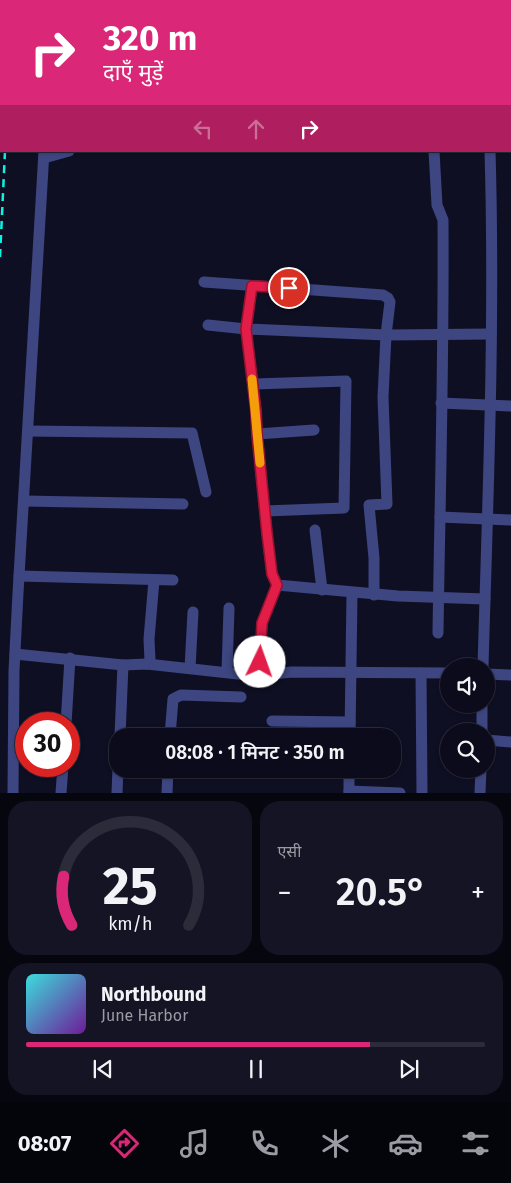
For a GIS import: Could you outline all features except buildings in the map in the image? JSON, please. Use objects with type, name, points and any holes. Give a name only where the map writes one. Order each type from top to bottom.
[{"type":"street","points":[[12,793],[15,654],[44,154],[61,152]]},
{"type":"street","points":[[434,152],[437,205],[443,220],[444,335],[441,403],[442,460],[438,633]]},
{"type":"street","points":[[484,658],[491,405],[492,210],[490,152]]},
{"type":"street","points":[[204,282],[383,295],[388,298],[390,302],[386,335],[383,397],[387,504],[369,505],[374,558],[374,594]]},
{"type":"street","points":[[252,286],[246,329],[272,574],[277,585],[262,623],[260,662],[266,672]]},
{"type":"street","points":[[208,325],[246,329],[386,335],[491,334]]},
{"type":"street","points":[[253,384],[346,381],[344,508],[265,511]]},
{"type":"street","points":[[441,403],[511,406]]},
{"type":"street","points":[[257,434],[314,430]]},
{"type":"street","points":[[28,431],[192,433],[206,492]]},
{"type":"street","points":[[24,501],[183,504]]},
{"type":"street","points":[[440,516],[511,520]]},
{"type":"street","points":[[315,530],[322,590]]},
{"type":"street","points":[[19,576],[173,580]]},
{"type":"street","points":[[147,664],[150,660],[149,639],[154,580]]},
{"type":"street","points":[[277,585],[352,593],[486,599]]},
{"type":"street","points":[[350,728],[352,593]]},
{"type":"street","points":[[227,672],[229,608]]},
{"type":"street","points":[[190,668],[193,612]]},
{"type":"street","points":[[15,654],[70,658],[123,665],[147,664],[256,676],[266,672],[274,674],[291,672],[440,673]]},
{"type":"street","points":[[67,712],[70,658]]},
{"type":"street","points":[[120,728],[123,665]]},
{"type":"street","points":[[422,673],[422,793]]},
{"type":"street","points":[[495,674],[511,675]]},
{"type":"street","points":[[171,728],[173,699],[181,695],[241,697]]},
{"type":"street","points":[[272,721],[350,722]]},
{"type":"street","points":[[495,741],[511,742]]},
{"type":"street","points":[[61,793],[62,777]]},
{"type":"street","points":[[117,793],[118,778]]},
{"type":"street","points":[[167,793],[168,778]]},
{"type":"street","points":[[349,778],[349,792],[400,793]]},
{"type":"street","points":[[480,793],[481,778]]},
{"type":"railway","points":[[0,257],[5,152]]},
{"type":"slow traffic","points":[[252,379],[260,463]]},
{"type":"route","points":[[260,662],[262,623],[277,585],[272,574],[267,533],[256,411],[246,329],[252,286],[289,288]]}]
